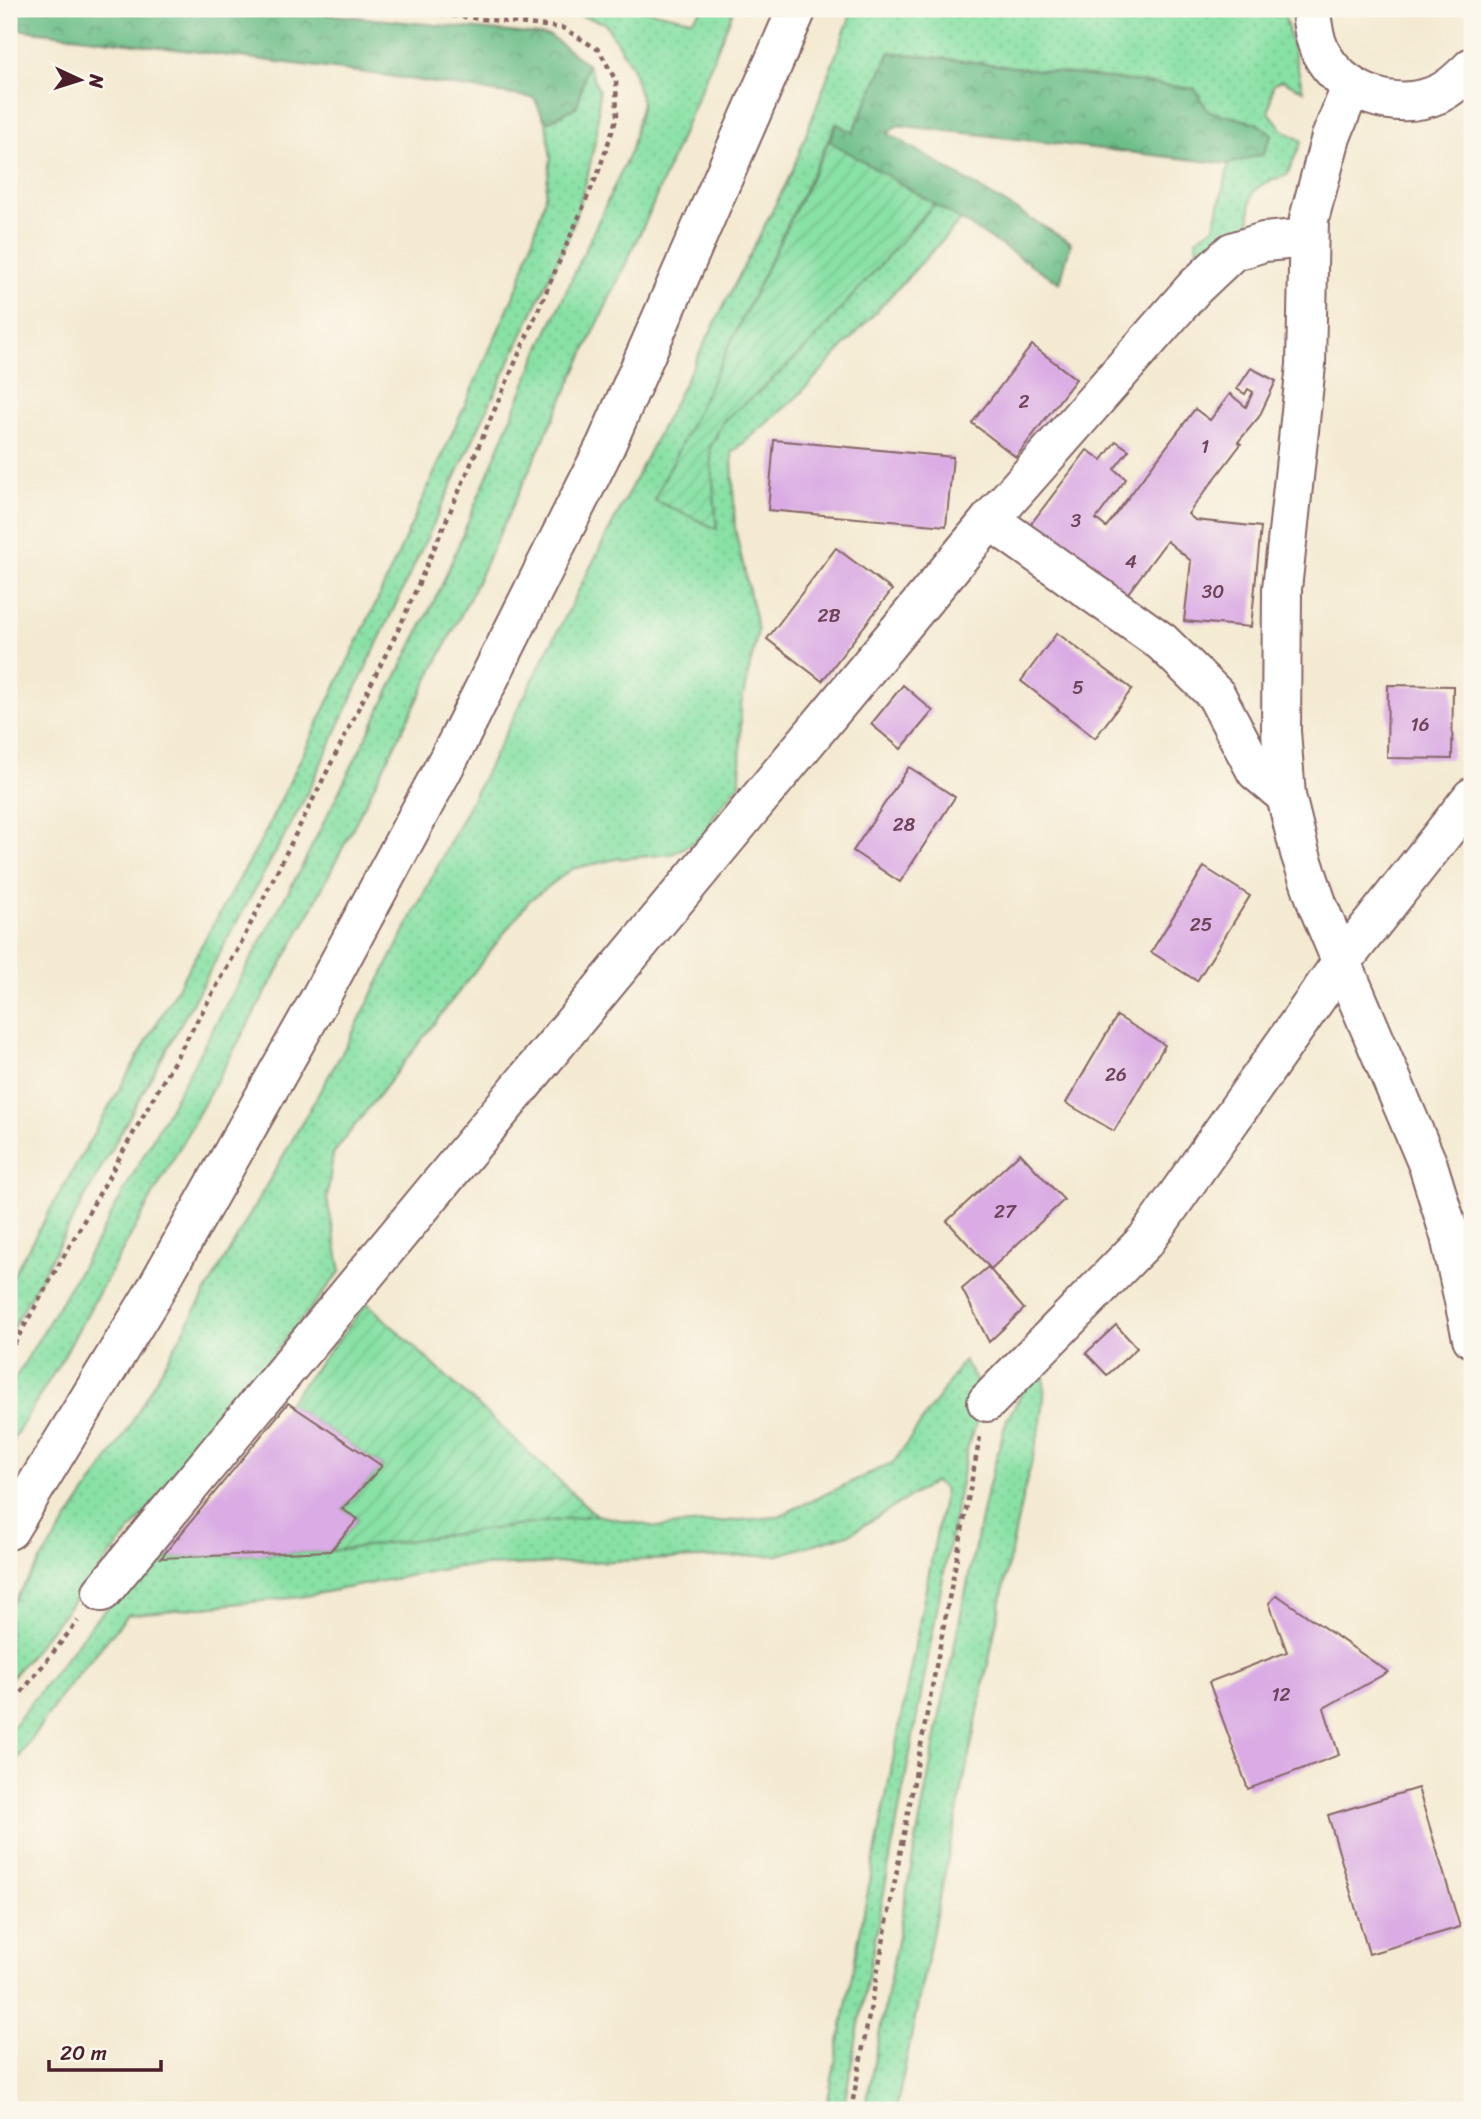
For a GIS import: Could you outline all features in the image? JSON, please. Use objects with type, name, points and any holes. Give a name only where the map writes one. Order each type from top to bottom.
[{"type":"street","points":[[9,1530],[152,1296],[320,1000],[458,741],[606,446],[797,9]]},
{"type":"street","points":[[1311,9],[1313,30],[1321,52],[1334,72],[1352,87],[1371,97],[1394,101],[1416,100],[1438,94],[1457,82],[1472,67]]},
{"type":"street","points":[[1352,87],[1331,137],[1309,219],[1306,365],[1282,589],[1281,731],[1286,796],[1300,853],[1318,906],[1461,1245],[1472,1338]]},
{"type":"street","points":[[102,1592],[990,520],[1195,287],[1231,252],[1264,242],[1308,238]]},
{"type":"street","points":[[990,520],[1162,642],[1216,695],[1256,771],[1286,796]]},
{"type":"street","points":[[987,1402],[1146,1240],[1341,963],[1472,797]]},
{"type":"path","points":[[9,1353],[240,945],[401,624],[598,173],[617,117],[616,81],[599,50],[564,28],[391,9]]},
{"type":"path","points":[[851,2110],[987,1402]]},
{"type":"path","points":[[9,1708],[102,1592]]},
{"type":"green space","points":[[9,9],[273,9],[550,36],[587,64],[577,106],[546,123],[534,98],[382,75],[9,28]]},
{"type":"green space","points":[[537,9],[640,9],[692,20],[703,9],[734,9],[648,216],[470,597],[306,920],[61,1361],[9,1446],[9,1389],[95,1244],[300,870],[441,587],[540,348],[631,150],[642,102],[632,67],[605,23],[564,11]]},
{"type":"green space","points":[[853,9],[1283,9],[1303,90],[1281,80],[1273,85],[1269,112],[1283,130],[1302,141],[1287,175],[1267,182],[1255,190],[1252,195],[1250,223],[1199,257],[1196,239],[1214,227],[1229,164],[1263,154],[1272,134],[1256,123],[1208,111],[890,52],[853,132],[836,124],[655,500],[717,528],[710,447],[724,420],[809,345],[934,204],[961,220],[797,397],[732,453],[735,529],[758,631],[741,705],[740,784],[714,815],[705,836],[672,854],[616,859],[572,869],[529,901],[333,1154],[327,1199],[341,1271],[9,1681],[9,1608],[125,1434],[348,1042],[792,172]]},
{"type":"green space","points":[[890,52],[1195,89],[1208,111],[1256,123],[1272,134],[1263,154],[1229,164],[898,125],[888,133],[1071,243],[1060,283],[829,141],[837,124],[853,132]]},
{"type":"green space","points":[[587,64],[599,91],[597,132],[571,231],[302,804],[9,1335],[9,1282],[260,843],[378,599],[519,284],[544,202],[551,158],[546,123],[577,106]]},
{"type":"green space","points":[[829,141],[934,204],[809,345],[724,420],[710,447],[717,529],[654,500]]},
{"type":"green space","points":[[367,1303],[596,1515],[330,1551],[358,1519],[342,1509],[382,1466],[288,1403]]},
{"type":"green space","points":[[964,1360],[979,1386],[993,1386],[968,1444],[843,2110],[826,2110],[945,1489],[934,1482],[851,1533],[779,1555],[455,1567],[300,1597],[128,1615],[65,1690],[9,1772],[10,1730],[96,1619],[161,1558],[330,1551],[596,1515],[656,1527],[777,1517],[894,1462]]},
{"type":"green space","points":[[1040,1363],[1044,1376],[1043,1411],[1022,1499],[896,2110],[865,2110],[941,1710],[985,1499],[1007,1419]]},
{"type":"building","points":[[1032,345],[1076,379],[1016,457],[972,423]]},
{"type":"building","points":[[1251,368],[1276,381],[1259,417],[1238,442],[1241,444],[1188,514],[1195,520],[1261,527],[1251,627],[1184,621],[1191,561],[1167,541],[1119,605],[1024,533],[1087,450],[1102,460],[1116,441],[1129,450],[1114,469],[1126,479],[1096,519],[1106,527],[1195,409],[1210,420],[1230,394],[1246,407],[1253,392],[1248,389],[1245,394],[1237,389]]},
{"type":"building","points":[[774,440],[953,457],[946,526],[768,510]]},
{"type":"building","points":[[836,548],[892,590],[822,681],[767,639]]},
{"type":"building","points":[[1057,633],[1132,689],[1095,738],[1021,681]]},
{"type":"building","points":[[903,685],[933,711],[901,749],[871,724]]},
{"type":"building","points":[[1388,685],[1453,686],[1452,759],[1387,758]]},
{"type":"building","points":[[909,767],[955,797],[900,882],[853,851]]},
{"type":"building","points":[[1204,867],[1250,896],[1197,981],[1151,952]]},
{"type":"building","points":[[1117,1016],[1165,1045],[1114,1131],[1066,1103]]},
{"type":"building","points":[[1020,1153],[1064,1200],[991,1269],[947,1221]]},
{"type":"building","points":[[988,1267],[1024,1309],[989,1342],[962,1289]]},
{"type":"building","points":[[1116,1325],[1137,1348],[1107,1375],[1086,1353]]},
{"type":"building","points":[[288,1403],[382,1466],[342,1509],[358,1519],[330,1551],[161,1558]]},
{"type":"building","points":[[1277,1595],[1388,1672],[1324,1708],[1339,1755],[1248,1789],[1209,1682],[1287,1652],[1269,1603]]},
{"type":"building","points":[[1418,1788],[1460,1927],[1369,1954],[1328,1815]]}]
